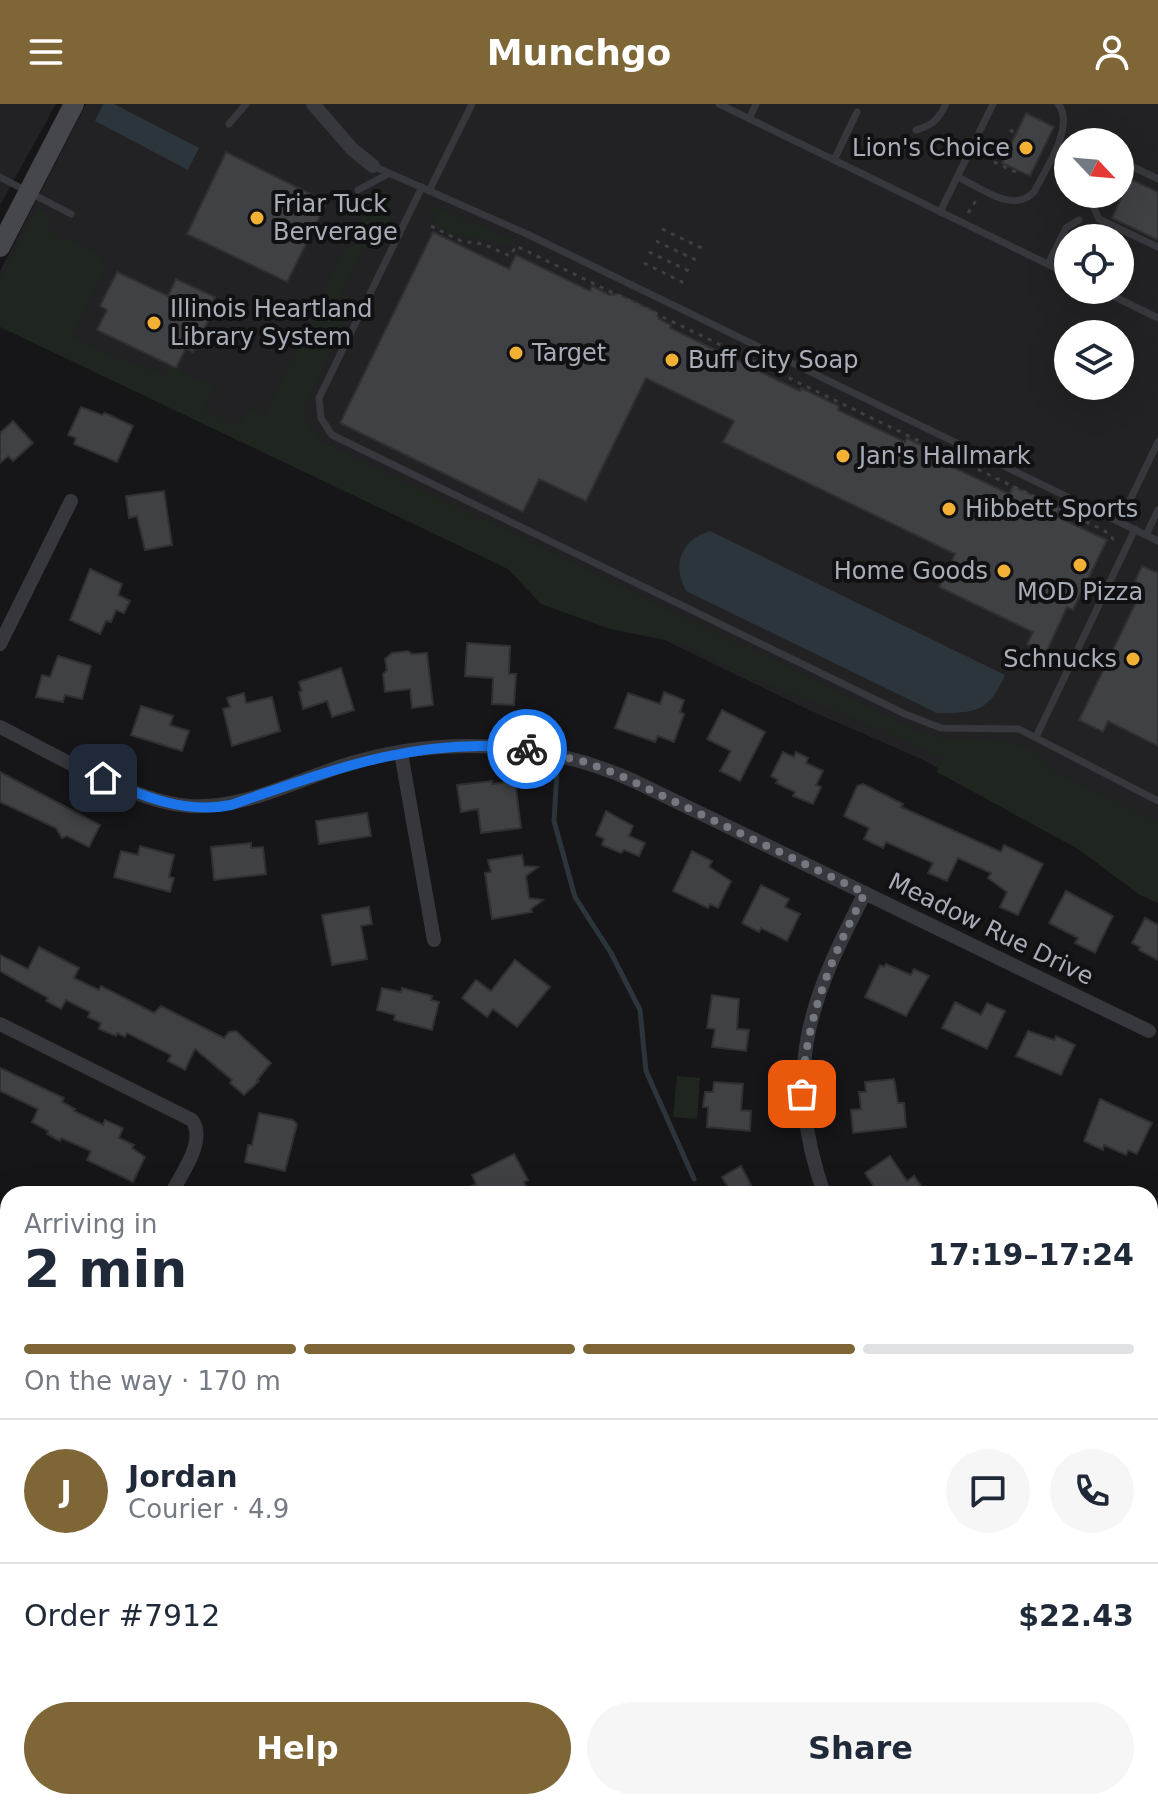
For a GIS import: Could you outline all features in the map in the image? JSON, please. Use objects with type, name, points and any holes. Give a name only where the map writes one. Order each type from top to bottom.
[{"type":"street","points":[[313,104],[352,149],[373,166]]},
{"type":"street","points":[[0,247],[68,106]]},
{"type":"street","points":[[0,644],[71,501]]},
{"type":"street","name":"Meadow Rue Drive","points":[[0,727],[129,790],[156,800],[187,806],[227,806],[346,765],[442,747],[495,746],[535,750],[582,761],[626,777],[1149,1031]]},
{"type":"street","points":[[401,753],[434,940]]},
{"type":"street","points":[[821,1186],[805,1126],[803,1062],[820,989],[840,940],[865,893]]},
{"type":"street","points":[[0,1024],[188,1117],[196,1125],[198,1134],[175,1186]]},
{"type":"lane","points":[[229,124],[246,104]]},
{"type":"lane","points":[[472,104],[319,398],[321,418],[332,435],[905,714],[941,728],[1019,729],[1158,801]]},
{"type":"lane","points":[[719,104],[1054,267]]},
{"type":"lane","points":[[749,119],[756,104]]},
{"type":"lane","points":[[916,130],[930,126],[946,104]]},
{"type":"lane","points":[[940,212],[993,104]]},
{"type":"lane","points":[[958,177],[1007,200],[1015,202],[1028,198],[1034,192],[1064,130],[1065,115],[1058,104]]},
{"type":"lane","points":[[834,160],[857,112]]},
{"type":"lane","points":[[373,166],[527,234],[1158,541]]},
{"type":"lane","points":[[1134,167],[1158,179]]},
{"type":"lane","points":[[358,190],[388,174]]},
{"type":"lane","points":[[0,177],[71,214]]},
{"type":"lane","points":[[1094,208],[1099,219],[1158,247]]},
{"type":"lane","points":[[1048,264],[1066,228],[1079,220]]},
{"type":"lane","points":[[1130,304],[1158,318]]},
{"type":"lane","points":[[1120,521],[1158,442]]},
{"type":"lane","points":[[1146,535],[1158,510]]},
{"type":"lane","points":[[1036,737],[1135,529]]},
{"type":"path","points":[[1010,130],[1016,133]]},
{"type":"path","points":[[994,162],[1016,172]]},
{"type":"path","points":[[962,223],[978,196]]},
{"type":"path","points":[[431,226],[461,241],[483,244],[510,256],[516,246],[1099,528],[1115,541],[1111,550]]},
{"type":"path","points":[[662,229],[702,248]]},
{"type":"path","points":[[656,241],[696,260]]},
{"type":"path","points":[[649,252],[691,272]]},
{"type":"path","points":[[644,263],[686,284]]},
{"type":"shaded area","points":[[0,104],[56,104],[0,205]]},
{"type":"shaded area","points":[[86,104],[1158,104],[1158,881],[919,758],[811,711],[0,318],[0,271]]},
{"type":"shaded area","points":[[103,104],[114,104],[199,148],[188,170],[95,121]]},
{"type":"shaded area","points":[[379,188],[389,191],[394,206],[392,220],[387,229],[376,224],[336,306],[347,314],[305,405],[305,420],[319,440],[924,734],[1003,742],[1029,749],[1057,773],[1158,822],[1158,903],[1140,895],[1078,849],[937,772],[941,758],[857,719],[754,679],[684,644],[610,629],[541,604],[508,569],[0,327],[0,282],[38,208],[52,217],[47,230],[103,257],[100,263],[106,265],[72,336],[104,355],[164,375],[169,366],[214,387],[203,409],[240,426],[249,408],[265,415],[371,194]]},
{"type":"shaded area","points":[[427,203],[515,241],[512,246],[448,233],[431,225],[436,214],[425,209]]},
{"type":"shaded area","points":[[710,531],[1005,675],[999,687],[980,708],[937,713],[686,591],[680,572],[682,555],[692,541]]},
{"type":"shaded area","points":[[677,1076],[700,1078],[697,1119],[673,1117]]},
{"type":"building","name":"Lion's Choice","points":[[1026,113],[1054,127],[1030,176],[1002,163]]},
{"type":"building","name":"Friar Tuck Berverage","points":[[226,152],[327,202],[287,282],[187,234]]},
{"type":"building","points":[[1134,181],[1158,192],[1158,240],[1134,229],[1134,224],[1125,224],[1112,218],[1117,208],[1134,208]]},
{"type":"building","points":[[433,232],[509,269],[516,255],[590,291],[592,286],[609,295],[618,294],[656,312],[659,319],[671,325],[670,328],[800,391],[801,388],[839,406],[838,410],[905,442],[907,438],[947,457],[944,463],[1009,494],[1013,486],[1060,508],[1056,516],[1107,540],[1073,610],[1067,607],[1046,653],[1027,644],[1033,632],[939,587],[955,554],[723,442],[734,421],[646,378],[586,501],[539,479],[523,512],[340,423]]},
{"type":"building","name":"Illinois Heartland Library System","points":[[117,272],[168,296],[176,279],[215,297],[206,315],[210,317],[193,352],[186,348],[176,368],[97,330],[107,310],[100,306]]},
{"type":"building","points":[[81,407],[102,415],[105,413],[133,426],[117,462],[74,444],[76,438],[68,435]]},
{"type":"building","points":[[13,421],[33,443],[13,461],[8,456],[0,463],[0,433]]},
{"type":"building","points":[[164,491],[172,545],[145,550],[137,516],[129,518],[126,496]]},
{"type":"building","name":"Schnucks","points":[[1142,566],[1158,573],[1158,746],[1108,721],[1103,732],[1079,720],[1138,598],[1129,594]]},
{"type":"building","points":[[90,569],[122,584],[118,595],[130,601],[124,613],[116,610],[111,622],[106,621],[100,634],[70,620]]},
{"type":"building","points":[[467,643],[510,646],[509,674],[516,674],[514,705],[492,704],[493,678],[465,676]]},
{"type":"building","points":[[408,651],[412,654],[427,653],[433,705],[412,708],[410,689],[385,692],[385,659],[392,653]]},
{"type":"building","points":[[58,656],[91,666],[82,699],[65,695],[63,702],[36,697],[42,675],[50,677]]},
{"type":"building","points":[[341,668],[354,710],[332,717],[327,701],[303,709],[299,682]]},
{"type":"building","points":[[664,692],[684,700],[680,712],[684,714],[674,742],[658,736],[655,742],[615,728],[628,693],[660,704]]},
{"type":"building","points":[[244,693],[246,703],[272,697],[280,731],[232,746],[223,709],[230,707],[227,698]]},
{"type":"building","points":[[141,706],[173,716],[170,725],[189,731],[182,751],[131,735]]},
{"type":"building","points":[[722,710],[765,732],[740,781],[720,771],[731,751],[707,739]]},
{"type":"building","points":[[783,752],[794,757],[796,752],[808,758],[806,763],[823,771],[816,785],[821,787],[813,804],[793,796],[795,792],[776,783],[778,780],[771,776]]},
{"type":"building","points":[[0,772],[100,825],[89,847],[67,836],[62,838],[56,828],[0,802]]},
{"type":"building","points":[[492,781],[492,784],[515,781],[521,828],[481,833],[478,809],[461,812],[457,785]]},
{"type":"building","points":[[863,784],[903,804],[901,807],[1001,852],[1004,845],[1043,864],[1018,915],[1000,907],[1007,892],[988,878],[991,873],[958,858],[947,881],[928,873],[933,863],[886,842],[883,848],[864,839],[869,828],[844,816],[857,786]]},
{"type":"building","points":[[606,811],[633,826],[629,836],[645,843],[639,856],[602,845],[604,839],[596,835]]},
{"type":"building","points":[[367,813],[371,836],[319,844],[316,821]]},
{"type":"building","points":[[251,843],[251,848],[263,847],[266,874],[214,880],[211,847]]},
{"type":"building","points":[[140,846],[174,855],[169,877],[174,878],[170,892],[114,877],[121,851],[138,855]]},
{"type":"building","points":[[692,851],[712,861],[709,867],[731,881],[718,908],[710,904],[708,908],[673,891]]},
{"type":"building","points":[[522,855],[524,866],[538,867],[526,876],[529,898],[543,900],[531,909],[532,912],[492,919],[485,873],[491,872],[488,860]]},
{"type":"building","points":[[761,885],[789,899],[785,907],[800,914],[787,941],[761,928],[759,932],[742,923]]},
{"type":"building","points":[[1066,891],[1113,916],[1095,953],[1075,943],[1078,938],[1049,923]]},
{"type":"building","points":[[369,907],[372,924],[361,926],[367,959],[332,965],[322,915]]},
{"type":"building","points":[[1145,918],[1158,925],[1158,960],[1132,943]]},
{"type":"building","points":[[39,947],[79,968],[74,978],[99,990],[101,986],[154,1013],[161,1006],[224,1038],[229,1032],[236,1031],[271,1063],[259,1081],[244,1095],[230,1083],[232,1080],[195,1049],[185,1070],[168,1061],[171,1055],[127,1033],[125,1037],[117,1033],[116,1036],[99,1029],[101,1023],[88,1017],[90,1012],[66,1000],[61,1009],[46,1001],[48,998],[0,971],[0,955],[28,969]]},
{"type":"building","points":[[515,960],[550,987],[517,1027],[493,1009],[487,1017],[462,998],[476,980],[491,991]]},
{"type":"building","points":[[886,964],[911,975],[914,969],[929,976],[906,1016],[865,997],[880,965],[884,967]]},
{"type":"building","points":[[382,988],[401,992],[402,988],[432,996],[431,1000],[439,1002],[432,1030],[394,1020],[395,1015],[377,1010]]},
{"type":"building","points":[[712,995],[739,999],[737,1029],[749,1030],[746,1051],[712,1047],[715,1029],[707,1028]]},
{"type":"building","points":[[955,1002],[981,1015],[987,1003],[1005,1011],[987,1049],[942,1028]]},
{"type":"building","points":[[1028,1031],[1054,1040],[1056,1036],[1075,1045],[1061,1075],[1016,1056]]},
{"type":"building","points":[[0,1068],[64,1098],[62,1102],[74,1111],[103,1125],[105,1120],[123,1128],[119,1138],[134,1145],[132,1148],[145,1157],[133,1182],[87,1160],[91,1151],[61,1138],[60,1141],[32,1122],[38,1109],[0,1091]]},
{"type":"building","points":[[894,1079],[898,1103],[904,1103],[906,1127],[853,1133],[851,1110],[861,1109],[859,1092],[866,1092],[865,1082]]},
{"type":"building","points":[[714,1082],[743,1084],[741,1110],[751,1111],[750,1131],[707,1127],[708,1107],[703,1107],[705,1092],[713,1092]]},
{"type":"building","points":[[1100,1099],[1152,1123],[1137,1154],[1128,1150],[1126,1155],[1104,1145],[1103,1150],[1084,1141]]},
{"type":"building","points":[[259,1113],[293,1120],[297,1124],[285,1171],[245,1162]]},
{"type":"building","points":[[514,1154],[528,1180],[524,1182],[526,1186],[472,1186],[476,1184],[472,1175]]},
{"type":"building","points":[[890,1156],[907,1181],[914,1176],[921,1186],[874,1186],[865,1173]]},
{"type":"building","points":[[741,1166],[751,1185],[727,1186],[722,1177]]},
{"type":"waterway","points":[[557,771],[554,821],[575,897],[611,953],[640,1010],[646,1071],[694,1179]]},
{"type":"way so far","points":[[527,749],[582,761],[617,774],[865,893],[840,940],[820,989],[808,1030],[802,1094]]},
{"type":"place","name":"Lion's Choice","points":[[1026,148]]},
{"type":"place","name":"Friar Tuck Berverage","points":[[257,218]]},
{"type":"place","name":"Illinois Heartland Library System","points":[[154,323]]},
{"type":"place","name":"Target","points":[[516,353]]},
{"type":"place","name":"Buff City Soap","points":[[672,360]]},
{"type":"place","name":"Jan's Hallmark","points":[[843,456]]},
{"type":"place","name":"Hibbett Sports","points":[[949,509]]},
{"type":"place","name":"MOD Pizza","points":[[1080,565]]},
{"type":"place","name":"Home Goods","points":[[1004,571]]},
{"type":"place","name":"Schnucks","points":[[1133,659]]},
{"type":"route","points":[[103,778],[156,800],[215,807],[231,805],[346,765],[401,753],[461,746],[527,749]]}]
